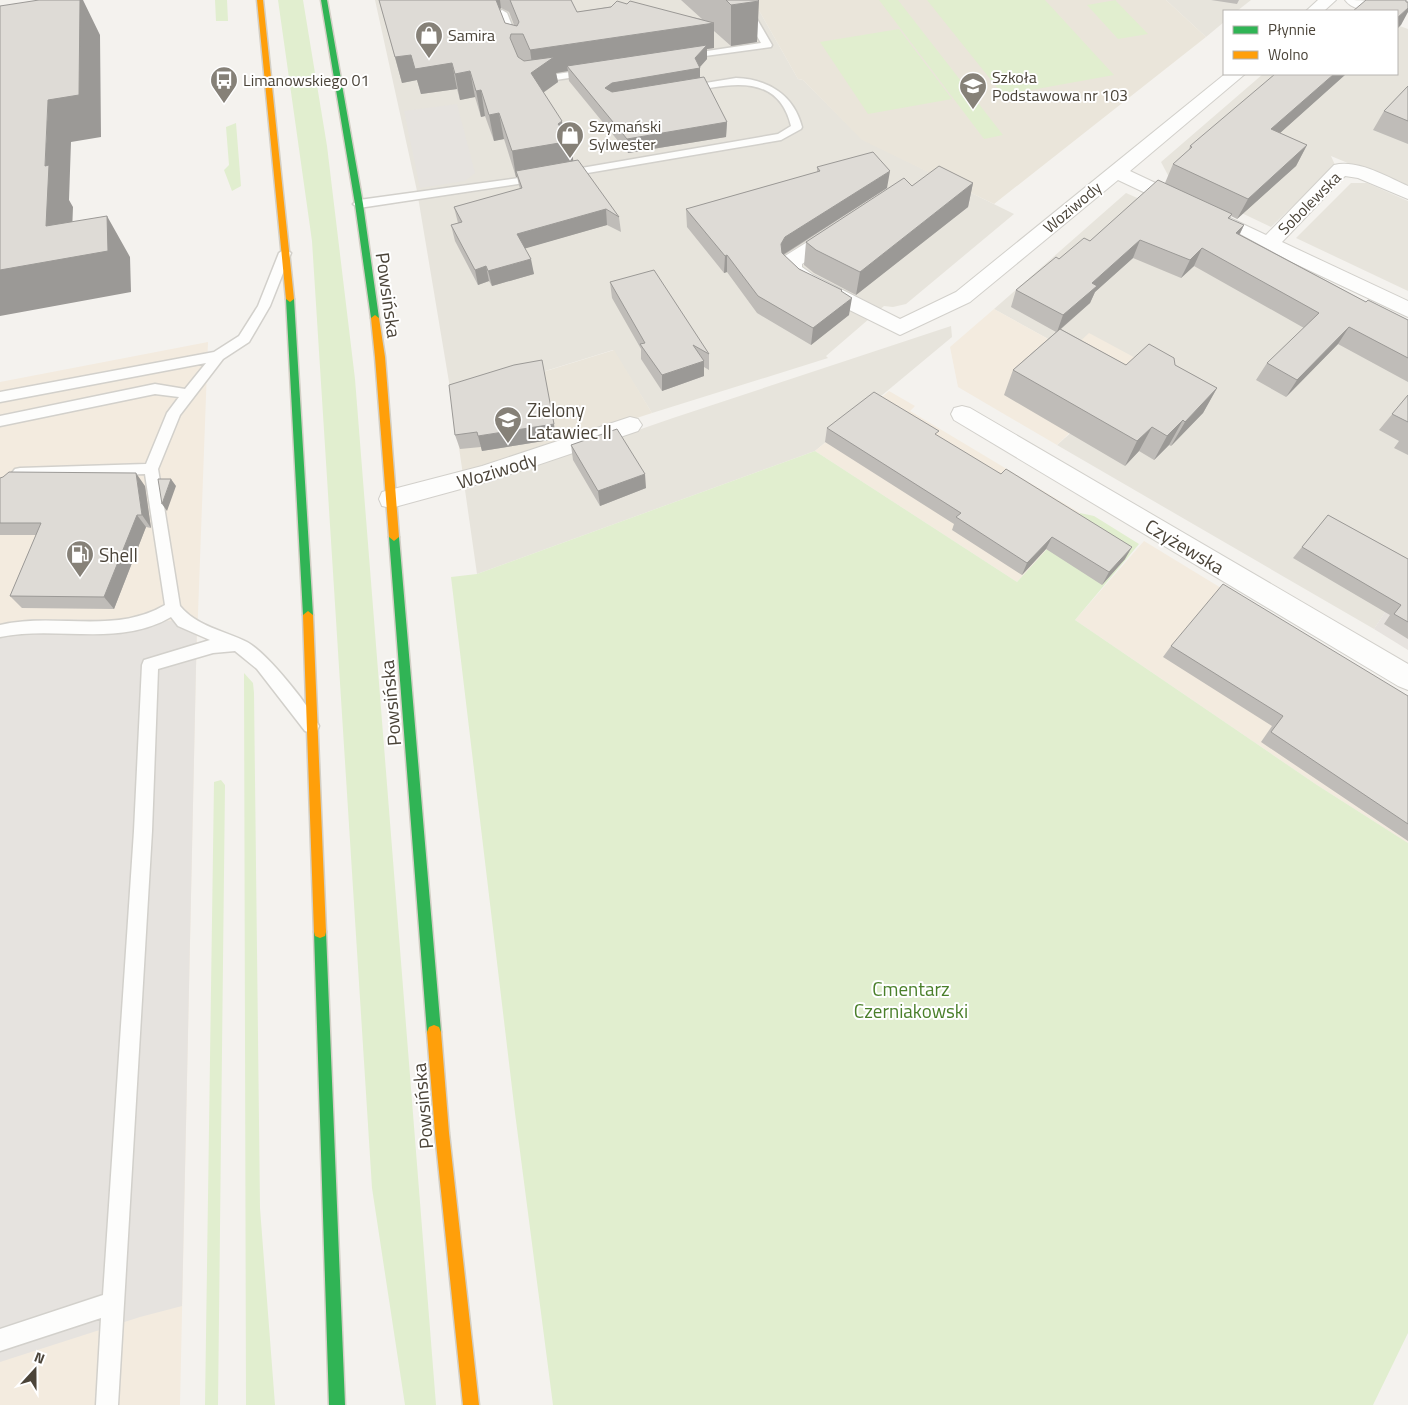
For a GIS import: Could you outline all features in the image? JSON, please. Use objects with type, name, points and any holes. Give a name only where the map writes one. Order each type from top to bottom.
[{"type":"main road","points":[[260,0],[286,251],[298,413],[313,728],[337,1405]]},
{"type":"main road","name":"Powsińska","points":[[324,0],[359,204],[380,357],[442,1133],[471,1405]]},
{"type":"street","points":[[1315,10],[1328,0]]},
{"type":"street","points":[[1353,0],[1381,10]]},
{"type":"street","name":"Woziwody","points":[[850,223],[792,262],[792,269],[806,280],[900,328],[962,298],[1235,75]]},
{"type":"street","name":"Sobolewska","points":[[1269,243],[1341,169],[1364,174],[1408,193]]},
{"type":"street","name":"Sobolewska","points":[[1115,171],[1408,310]]},
{"type":"street","name":"Czyżewska","points":[[962,414],[1408,678]]},
{"type":"street","name":"Woziwody","points":[[391,499],[444,486],[521,463],[630,425]]},
{"type":"lane","points":[[672,60],[767,45],[741,0]]},
{"type":"lane","points":[[502,14],[516,48]]},
{"type":"lane","points":[[525,72],[529,82],[605,70]]},
{"type":"lane","points":[[359,204],[509,183],[781,137],[796,126],[793,112],[770,86],[748,79],[671,92]]},
{"type":"lane","points":[[286,251],[264,306],[244,339],[218,356],[187,394],[174,413],[151,469],[172,608],[183,621],[243,648],[263,664],[313,728]]},
{"type":"lane","points":[[0,396],[218,356]]},
{"type":"lane","points":[[0,421],[154,389],[187,394]]},
{"type":"lane","points":[[9,485],[20,473],[151,469]]},
{"type":"lane","points":[[0,623],[22,626],[121,628],[156,618],[172,608]]},
{"type":"lane","points":[[0,631],[22,626]]},
{"type":"lane","points":[[107,1405],[143,832],[150,664],[213,646],[234,644]]},
{"type":"lane","points":[[0,1340],[113,1303]]},
{"type":"shaded area","points":[[375,0],[753,0],[798,79],[803,80],[862,139],[1014,214],[906,304],[893,307],[884,306],[826,356],[828,358],[652,413],[613,350],[452,400],[417,191]]},
{"type":"shaded area","name":"Szkoła Podstawowa nr 103","points":[[753,0],[1166,0],[1206,37],[994,204],[862,140],[803,80],[798,79]]},
{"type":"shaded area","points":[[1166,0],[1251,0],[1238,10],[1223,10],[1223,23],[1206,37]]},
{"type":"shaded area","points":[[1398,25],[1408,29],[1408,188],[1331,156],[1335,165],[1271,227],[1170,179],[1161,162],[1262,75],[1398,75]]},
{"type":"shaded area","points":[[457,104],[475,173],[465,181],[420,188],[404,111]]},
{"type":"shaded area","points":[[1351,183],[1367,183],[1408,201],[1408,291],[1296,238]]},
{"type":"shaded area","points":[[1126,193],[1252,249],[1408,325],[1408,578],[1374,629],[1057,445],[1074,430],[1070,351],[994,309]]},
{"type":"shaded area","points":[[994,309],[1070,351],[1089,333],[1143,362],[1057,445],[958,387],[950,347]]},
{"type":"shaded area","points":[[951,326],[952,337],[815,451],[477,574],[465,490],[673,418]]},
{"type":"shaded area","points":[[208,342],[196,668],[180,1405],[0,1405],[0,382]]},
{"type":"shaded area","name":"Zielony Latawiec II","points":[[614,350],[652,413],[463,475],[452,400]]},
{"type":"shaded area","points":[[889,391],[915,406],[910,411],[1080,513],[1017,582],[815,451]]},
{"type":"shaded area","points":[[1144,541],[1408,702],[1408,843],[1317,785],[1075,620]]},
{"type":"shaded area","points":[[1408,578],[1408,650],[1374,629]]},
{"type":"shaded area","points":[[31,619],[197,621],[182,1306],[140,1317],[0,1362],[0,626]]},
{"type":"green space","points":[[215,0],[227,0],[228,21],[216,21]]},
{"type":"green space","points":[[278,0],[303,0],[327,146],[355,379],[436,1405],[405,1405],[372,1188],[312,241]]},
{"type":"green space","points":[[879,0],[898,0],[1003,135],[984,139]]},
{"type":"green space","points":[[927,0],[1045,0],[1114,75],[1003,95]]},
{"type":"green space","points":[[1116,0],[1148,34],[1118,39],[1087,5]]},
{"type":"green space","points":[[899,29],[952,99],[868,114],[820,42]]},
{"type":"green space","points":[[236,123],[241,186],[232,191],[224,170],[229,165],[226,127]]},
{"type":"green space","name":"Cmentarz Czerniakowski","points":[[815,451],[1017,582],[1080,513],[1094,516],[1139,544],[1075,620],[1317,785],[1408,843],[1408,1333],[1373,1405],[553,1405],[515,1113],[451,577],[477,574]]},
{"type":"green space","points":[[244,673],[253,683],[254,693],[260,1208],[275,1405],[246,1405]]},
{"type":"green space","points":[[221,780],[225,785],[218,1405],[205,1405],[214,782]]},
{"type":"building","points":[[39,0],[80,0],[79,95],[48,100],[45,166],[49,165],[46,226],[107,216],[108,251],[0,270],[0,6]]},
{"type":"building","points":[[379,0],[496,0],[505,23],[517,26],[519,22],[510,0],[571,0],[577,12],[611,7],[617,1],[627,4],[630,1],[714,23],[530,50],[523,34],[511,34],[510,38],[518,57],[524,61],[554,57],[531,73],[562,121],[558,124],[571,141],[512,151],[499,113],[489,115],[481,90],[476,91],[470,71],[455,74],[452,63],[415,69],[411,55],[395,57]]},
{"type":"building","points":[[726,0],[758,0],[759,1],[731,5]]},
{"type":"building","points":[[1366,0],[1406,0],[1408,2],[1408,8],[1398,17],[1398,10],[1354,10]]},
{"type":"building","points":[[707,45],[695,58],[700,68],[612,83],[605,88],[612,92],[704,77],[727,122],[627,139],[567,66]]},
{"type":"building","points":[[1274,75],[1333,75],[1271,129],[1307,145],[1248,199],[1173,164],[1192,147],[1190,146]]},
{"type":"building","points":[[1408,86],[1408,121],[1384,111]]},
{"type":"building","points":[[873,152],[890,171],[785,237],[781,244],[782,253],[799,269],[842,290],[852,298],[813,328],[758,296],[727,255],[725,256],[686,209],[820,171],[817,167]]},
{"type":"building","points":[[578,160],[619,217],[606,209],[517,234],[531,259],[488,271],[486,266],[475,270],[451,225],[462,222],[454,207],[522,188],[516,171]]},
{"type":"building","points":[[939,166],[973,183],[860,272],[816,250],[806,242],[904,178],[912,186]]},
{"type":"building","points":[[1158,180],[1232,214],[1228,218],[1244,225],[1236,233],[1366,302],[1368,300],[1408,320],[1408,358],[1349,327],[1297,380],[1267,363],[1319,313],[1202,248],[1190,260],[1140,240],[1092,283],[1097,286],[1063,315],[1016,290],[1056,257],[1059,259],[1084,238],[1090,241]]},
{"type":"building","points":[[654,270],[709,354],[693,345],[704,361],[662,375],[640,344],[645,343],[610,282]]},
{"type":"building","points":[[1060,329],[1126,365],[1149,344],[1174,358],[1175,365],[1217,388],[1185,422],[1183,420],[1167,436],[1152,427],[1137,441],[1013,370]]},
{"type":"building","points":[[542,360],[554,424],[478,436],[477,432],[455,435],[449,385],[514,365]]},
{"type":"building","points":[[874,392],[939,431],[935,434],[1001,474],[1006,469],[1132,547],[1109,572],[1052,537],[1027,563],[956,517],[961,513],[827,428]]},
{"type":"building","points":[[1408,395],[1408,422],[1392,414]]},
{"type":"building","points":[[617,429],[645,474],[598,491],[571,445]]},
{"type":"building","points":[[9,472],[136,473],[142,515],[137,515],[104,597],[10,596],[41,523],[0,523],[0,478]]},
{"type":"building","points":[[158,479],[171,479],[162,504]]},
{"type":"building","points":[[1328,515],[1408,559],[1408,622],[1394,614],[1401,605],[1302,547]]},
{"type":"building","points":[[1223,584],[1408,696],[1408,824],[1271,732],[1283,716],[1171,646]]},
{"type":"traffic: fast","points":[[324,0],[359,204],[375,318]]},
{"type":"traffic: fast","points":[[290,299],[308,615]]},
{"type":"traffic: fast","points":[[394,537],[434,1032]]},
{"type":"traffic: fast","points":[[320,932],[337,1405]]},
{"type":"traffic: slow","points":[[260,0],[290,299]]},
{"type":"traffic: slow","points":[[375,318],[380,357],[394,537]]},
{"type":"traffic: slow","points":[[308,615],[320,932]]},
{"type":"traffic: slow","points":[[434,1032],[442,1133],[471,1405]]},
{"type":"place","name":"Samira","points":[[429,59]]},
{"type":"place","name":"Limanowskiego 01","points":[[224,104]]},
{"type":"place","name":"Szkoła Podstawowa nr 103","points":[[973,110]]},
{"type":"place","name":"Szymański Sylwester","points":[[570,159]]},
{"type":"place","name":"Zielony Latawiec II","points":[[508,444]]},
{"type":"place","name":"Shell","points":[[80,578]]}]
